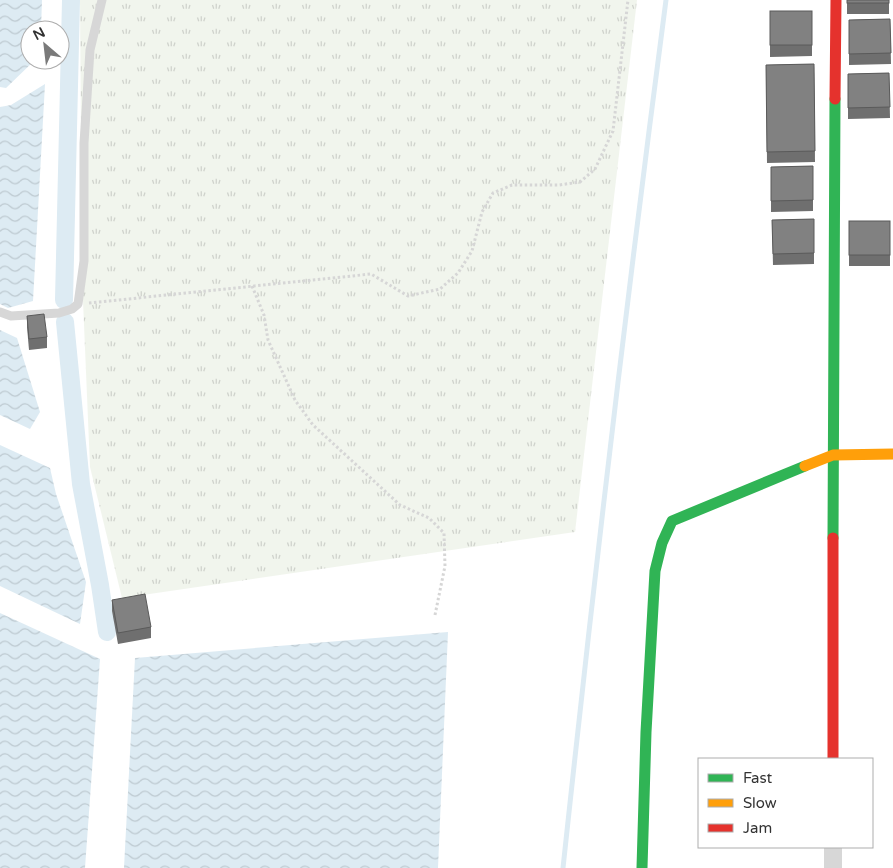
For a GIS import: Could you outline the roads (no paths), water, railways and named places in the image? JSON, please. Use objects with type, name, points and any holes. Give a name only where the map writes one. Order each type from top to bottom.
[{"type":"street","points":[[833,758],[836,0]]},
{"type":"street","points":[[642,868],[646,732],[655,571],[662,543],[672,520],[833,455],[893,454]]},
{"type":"street","points":[[833,848],[833,868]]},
{"type":"lane","points":[[0,312],[11,316],[59,312],[78,304],[84,261],[84,143],[90,50],[102,0]]},
{"type":"water","points":[[0,0],[42,0],[41,20],[20,20],[20,70],[25,70],[6,88],[0,87]]},
{"type":"water","points":[[45,84],[33,301],[8,308],[0,304],[0,107],[11,105]]},
{"type":"water","points":[[0,330],[17,338],[40,412],[30,429],[0,415]]},
{"type":"water","points":[[0,445],[50,468],[56,494],[86,582],[80,624],[0,586]]},
{"type":"water","points":[[0,613],[100,659],[85,868],[0,868]]},
{"type":"water","points":[[448,632],[438,868],[124,868],[135,658]]},
{"type":"waterway","points":[[64,300],[71,0]]},
{"type":"waterway","points":[[563,868],[612,434],[666,0]]},
{"type":"waterway","points":[[65,322],[81,484],[107,632]]}]
